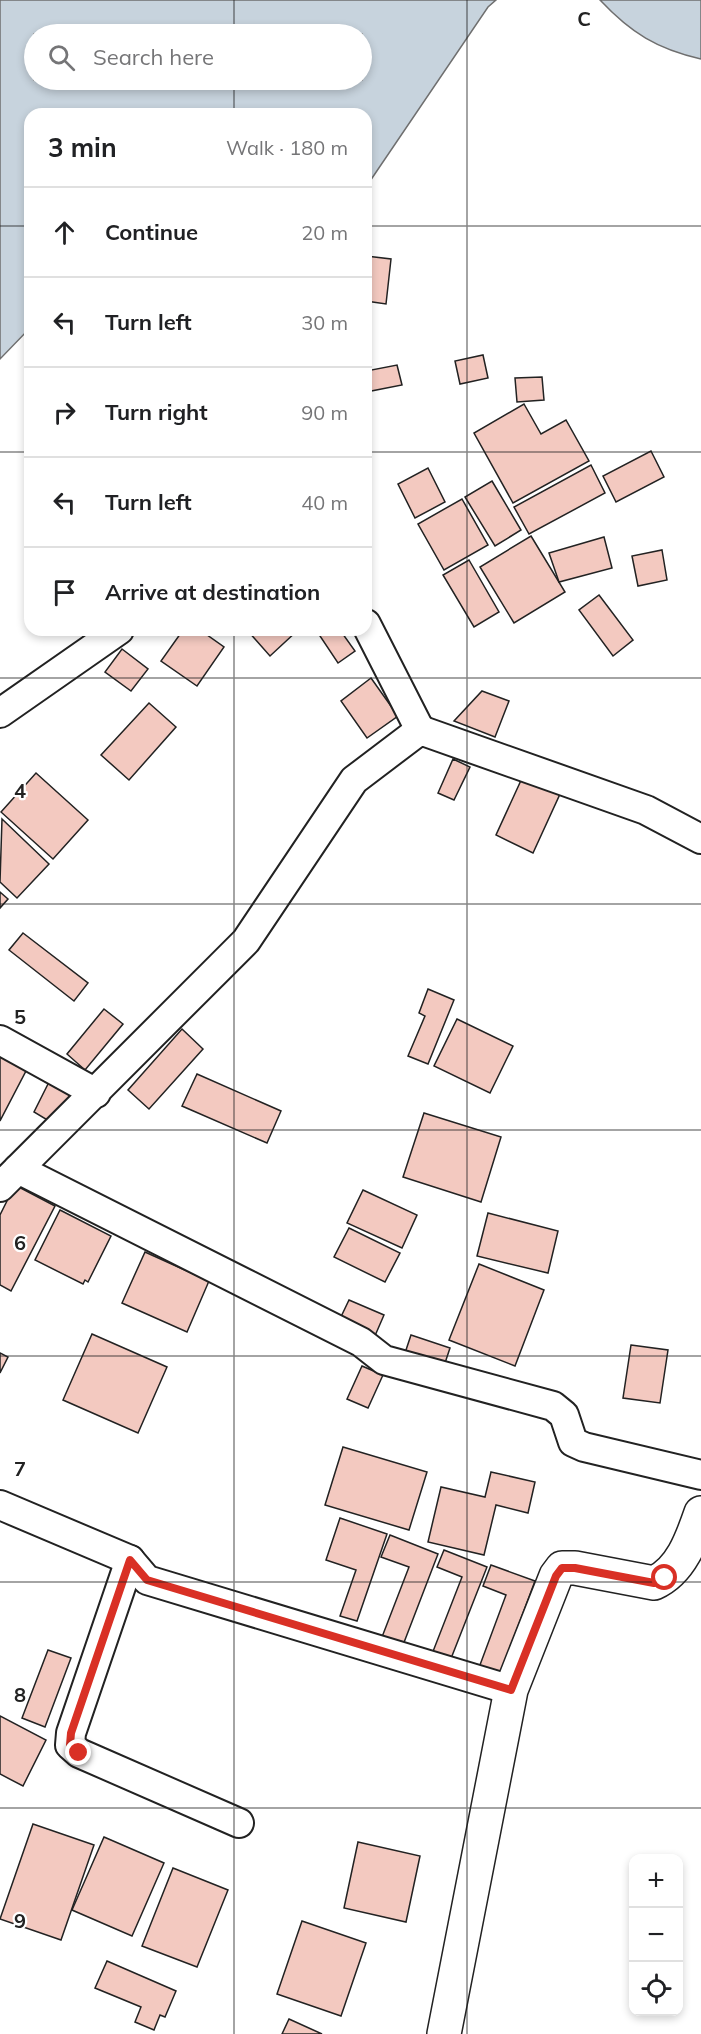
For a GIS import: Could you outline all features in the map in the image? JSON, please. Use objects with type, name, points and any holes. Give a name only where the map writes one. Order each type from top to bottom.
[{"type":"street","points":[[0,714],[110,636]]},
{"type":"street","points":[[372,636],[420,730],[646,810],[701,839]]},
{"type":"street","points":[[420,730],[354,780],[246,940],[9,1178],[362,1342],[384,1360],[553,1406],[564,1415],[573,1442],[584,1447],[701,1475]]},
{"type":"street","points":[[0,1041],[96,1093]]},
{"type":"street","points":[[0,1505],[130,1560],[147,1580],[511,1690]]},
{"type":"street","points":[[444,2034],[511,1690],[556,1576],[562,1568],[575,1568],[654,1583],[665,1578],[690,1545],[701,1513]]},
{"type":"street","points":[[130,1560],[71,1733],[70,1745],[79,1753],[239,1823]]},
{"type":"shaded area","points":[[0,0],[496,0],[488,7],[372,178],[372,108],[24,108],[24,334],[0,359]]},
{"type":"shaded area","points":[[600,0],[701,0],[701,59],[658,45],[634,31]]},
{"type":"building","points":[[372,257],[391,259],[386,304],[372,302]]},
{"type":"building","points":[[483,355],[488,378],[460,384],[455,361]]},
{"type":"building","points":[[397,365],[402,385],[372,391],[372,370]]},
{"type":"building","points":[[542,377],[544,400],[517,402],[515,378]]},
{"type":"building","points":[[524,404],[541,434],[566,420],[589,461],[513,503],[474,433]]},
{"type":"building","points":[[651,451],[664,477],[616,502],[603,476]]},
{"type":"building","points":[[591,465],[605,493],[529,534],[514,507]]},
{"type":"building","points":[[428,468],[445,502],[415,518],[398,484]]},
{"type":"building","points":[[492,481],[521,530],[495,546],[465,497]]},
{"type":"building","points":[[462,499],[488,545],[444,570],[418,524]]},
{"type":"building","points":[[531,536],[565,592],[514,623],[480,567]]},
{"type":"building","points":[[604,537],[612,568],[559,582],[549,553]]},
{"type":"building","points":[[662,550],[667,580],[638,586],[632,556]]},
{"type":"building","points":[[469,560],[499,612],[474,627],[443,575]]},
{"type":"building","points":[[599,595],[633,640],[613,656],[579,610]]},
{"type":"building","points":[[179,636],[208,636],[224,647],[197,686],[161,661]]},
{"type":"building","points":[[252,636],[292,636],[270,656]]},
{"type":"building","points":[[320,636],[344,636],[355,651],[338,663]]},
{"type":"building","points":[[122,649],[148,669],[131,691],[105,672]]},
{"type":"building","points":[[371,678],[398,716],[367,738],[341,701]]},
{"type":"building","points":[[482,691],[509,701],[495,737],[454,721]]},
{"type":"building","points":[[149,703],[176,727],[129,780],[101,755]]},
{"type":"building","points":[[453,759],[470,767],[454,800],[438,793]]},
{"type":"building","points":[[36,773],[88,820],[53,859],[1,812]]},
{"type":"building","points":[[523,776],[560,794],[533,853],[496,835]]},
{"type":"building","points":[[2,819],[49,864],[17,898],[0,882]]},
{"type":"building","points":[[0,892],[8,899],[0,908]]},
{"type":"building","points":[[23,933],[88,983],[74,1001],[9,950]]},
{"type":"building","points":[[428,989],[454,1000],[428,1064],[408,1056],[425,1016],[419,1013]]},
{"type":"building","points":[[104,1009],[123,1024],[85,1070],[67,1054]]},
{"type":"building","points":[[457,1019],[513,1046],[490,1093],[434,1066]]},
{"type":"building","points":[[182,1029],[203,1049],[149,1109],[128,1090]]},
{"type":"building","points":[[0,1054],[27,1069],[0,1121]]},
{"type":"building","points":[[197,1074],[281,1111],[267,1143],[182,1106]]},
{"type":"building","points":[[49,1082],[77,1099],[54,1124],[34,1112]]},
{"type":"building","points":[[424,1113],[501,1137],[481,1202],[403,1177]]},
{"type":"building","points":[[15,1185],[55,1206],[11,1291],[0,1285],[0,1215]]},
{"type":"building","points":[[363,1190],[417,1215],[402,1248],[347,1223]]},
{"type":"building","points":[[60,1210],[111,1236],[88,1282],[85,1280],[83,1284],[35,1260]]},
{"type":"building","points":[[488,1213],[558,1231],[548,1273],[477,1256]]},
{"type":"building","points":[[349,1228],[400,1253],[385,1282],[334,1257]]},
{"type":"building","points":[[145,1252],[209,1281],[187,1332],[122,1303]]},
{"type":"building","points":[[479,1264],[544,1290],[515,1366],[449,1340]]},
{"type":"building","points":[[349,1300],[384,1315],[374,1338],[338,1323]]},
{"type":"building","points":[[92,1334],[167,1367],[138,1433],[63,1400]]},
{"type":"building","points":[[411,1335],[450,1348],[442,1372],[403,1359]]},
{"type":"building","points":[[631,1345],[668,1350],[660,1403],[623,1398]]},
{"type":"building","points":[[0,1353],[8,1357],[0,1373]]},
{"type":"building","points":[[362,1366],[383,1375],[368,1408],[347,1399]]},
{"type":"building","points":[[343,1447],[427,1472],[409,1530],[325,1505]]},
{"type":"building","points":[[491,1472],[535,1482],[528,1513],[496,1505],[484,1555],[428,1542],[441,1487],[485,1497]]},
{"type":"building","points":[[340,1518],[387,1534],[357,1621],[340,1616],[356,1570],[326,1560]]},
{"type":"building","points":[[390,1535],[438,1554],[403,1645],[382,1637],[409,1567],[381,1557]]},
{"type":"building","points":[[444,1550],[487,1567],[450,1661],[432,1654],[462,1577],[437,1567]]},
{"type":"building","points":[[491,1565],[535,1581],[498,1680],[477,1673],[506,1595],[483,1586]]},
{"type":"building","points":[[48,1650],[71,1658],[45,1727],[22,1718]]},
{"type":"building","points":[[0,1716],[46,1740],[23,1786],[0,1774]]},
{"type":"building","points":[[33,1824],[94,1845],[61,1940],[0,1919]]},
{"type":"building","points":[[104,1837],[164,1863],[132,1936],[72,1910]]},
{"type":"building","points":[[358,1842],[420,1856],[406,1922],[344,1908]]},
{"type":"building","points":[[173,1868],[228,1890],[197,1967],[142,1946]]},
{"type":"building","points":[[302,1921],[366,1943],[341,2016],[277,1994]]},
{"type":"building","points":[[107,1961],[176,1991],[165,2017],[160,2015],[154,2030],[135,2022],[141,2007],[95,1988]]},
{"type":"building","points":[[289,2019],[322,2034],[282,2034]]},
{"type":"route","points":[[79,1753],[70,1745],[71,1733],[130,1560],[147,1580],[511,1690],[556,1576],[562,1568],[575,1568],[654,1583],[665,1578]]}]
